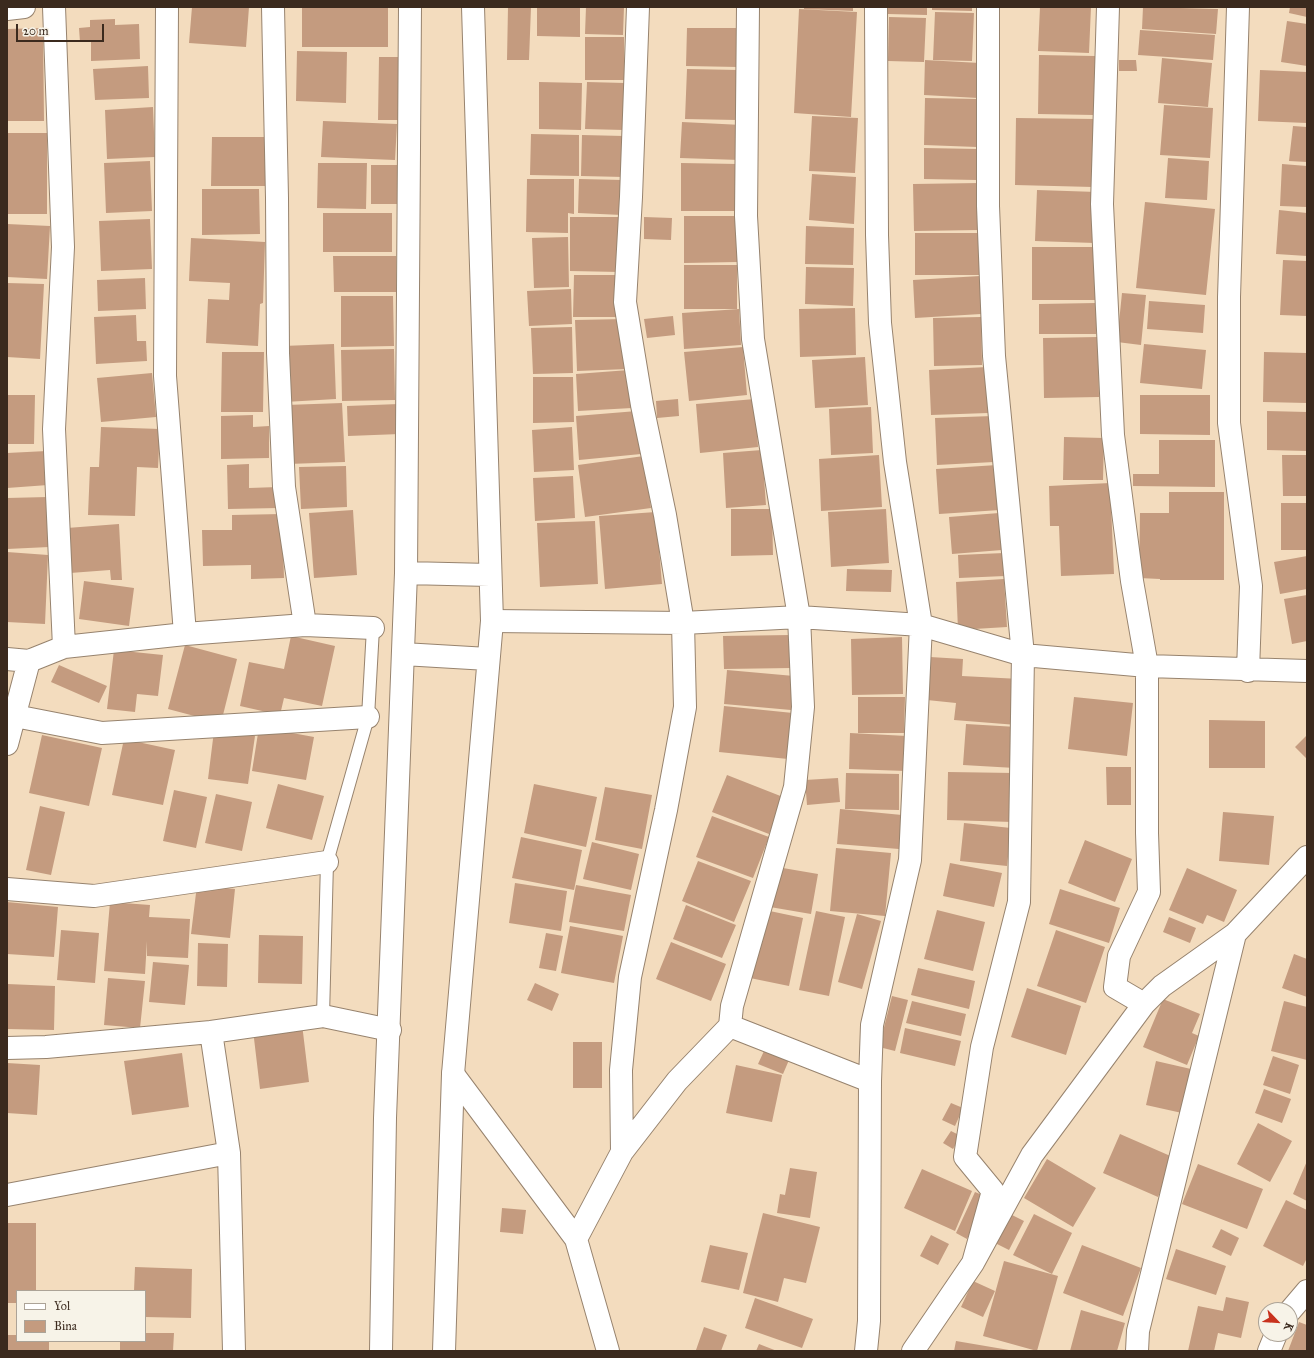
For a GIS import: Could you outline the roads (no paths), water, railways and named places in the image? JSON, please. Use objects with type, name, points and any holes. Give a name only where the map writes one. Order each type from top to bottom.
[{"type":"street","points":[[7,9],[23,7]]},
{"type":"street","points":[[54,7],[63,247],[54,429],[64,647]]},
{"type":"street","points":[[167,7],[165,376],[185,634]]},
{"type":"street","points":[[273,7],[277,198],[278,353],[284,487],[305,625]]},
{"type":"street","points":[[381,1351],[385,1118],[390,1030],[406,573],[410,7]]},
{"type":"street","points":[[444,1351],[453,1074],[492,621],[473,7]]},
{"type":"street","points":[[622,1152],[622,1070],[630,977],[666,810],[685,707],[682,623],[665,515],[642,405],[625,302],[631,197],[638,7]]},
{"type":"street","points":[[576,1239],[622,1152],[677,1081],[730,1026],[732,1006],[795,787],[803,707],[799,617],[753,339],[746,216],[748,7]]},
{"type":"street","points":[[866,1351],[869,1321],[870,1081],[872,1025],[910,860],[921,625],[895,462],[880,323],[876,235],[876,7]]},
{"type":"street","points":[[973,1263],[993,1191],[965,1157],[982,1047],[1019,902],[1023,655],[994,356],[988,206],[988,7]]},
{"type":"street","points":[[1108,7],[1102,204],[1113,435],[1132,581],[1148,666],[1147,833],[1149,892],[1119,956],[1115,987],[1144,1004]]},
{"type":"street","points":[[1238,7],[1228,297],[1229,423],[1251,586],[1248,671]]},
{"type":"street","points":[[406,573],[490,575]]},
{"type":"street","points":[[492,621],[682,623],[799,617],[921,625],[1023,655],[1148,666],[1248,671],[1307,671]]},
{"type":"street","points":[[7,659],[29,661],[64,647],[185,634],[305,625],[373,628]]},
{"type":"street","points":[[403,654],[488,659]]},
{"type":"street","points":[[7,744],[29,661]]},
{"type":"street","points":[[15,716],[102,733],[368,717]]},
{"type":"street","points":[[913,1351],[973,1263],[1032,1155],[1144,1004],[1162,986],[1235,934],[1307,857]]},
{"type":"street","points":[[7,889],[94,896],[327,862]]},
{"type":"street","points":[[1137,1351],[1138,1331],[1235,934]]},
{"type":"street","points":[[7,1048],[46,1047],[211,1032],[323,1016],[390,1030]]},
{"type":"street","points":[[730,1026],[870,1081]]},
{"type":"street","points":[[211,1032],[229,1153],[234,1351]]},
{"type":"street","points":[[453,1074],[544,1194],[576,1239],[608,1351]]},
{"type":"street","points":[[7,1195],[229,1153]]},
{"type":"street","points":[[1298,1302],[1307,1291]]},
{"type":"lane","points":[[323,1016],[327,862],[368,717],[373,628]]}]
